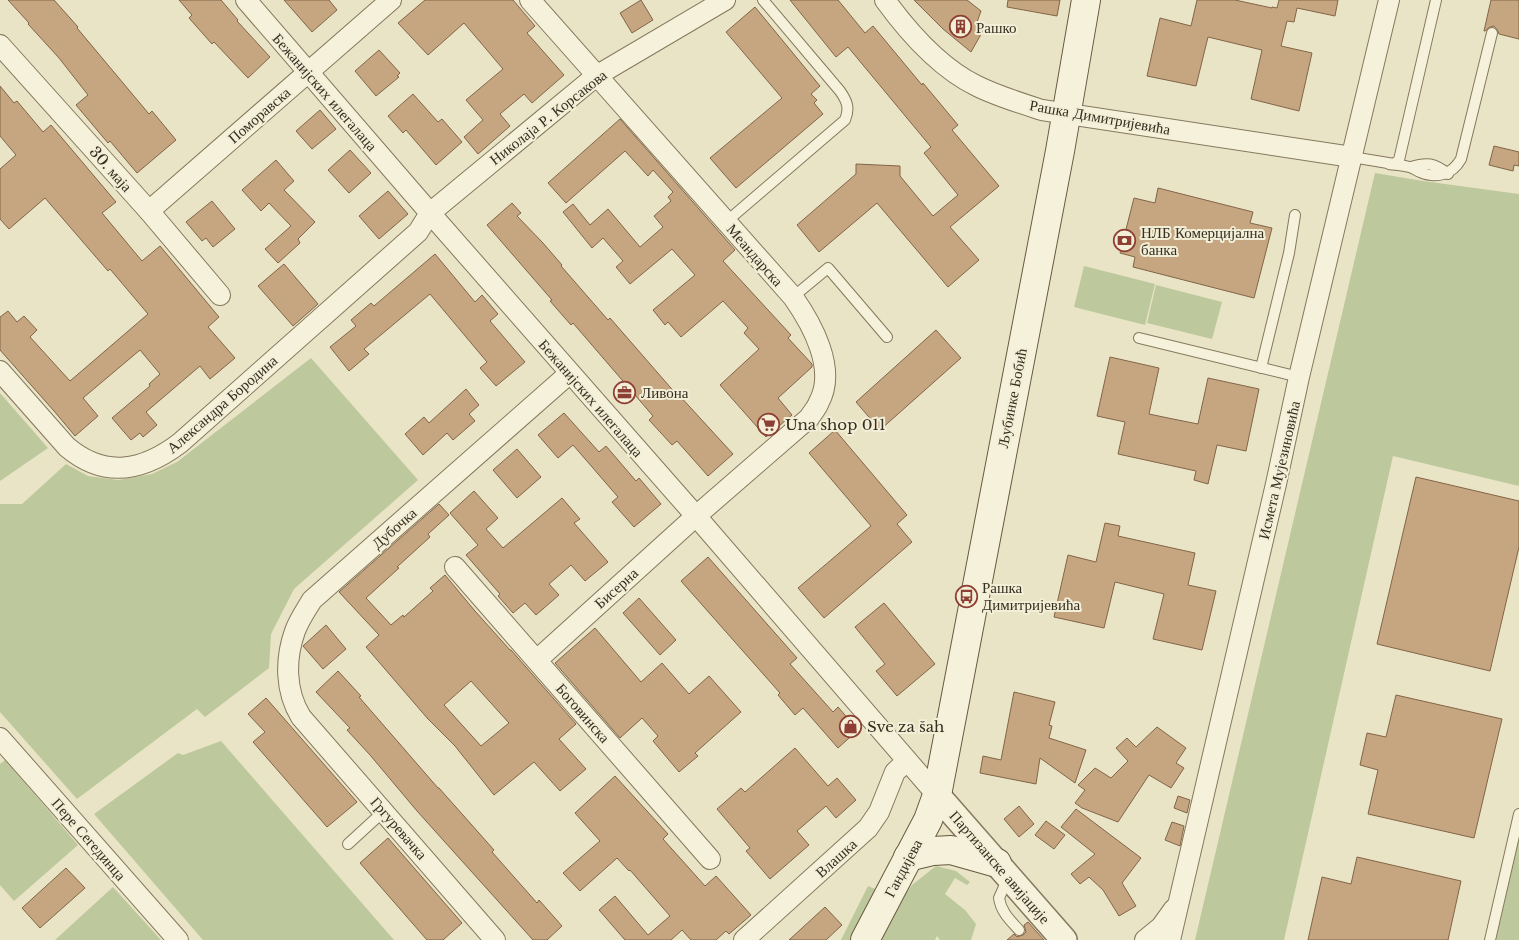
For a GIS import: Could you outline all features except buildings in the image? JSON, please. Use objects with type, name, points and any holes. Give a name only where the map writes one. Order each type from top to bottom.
[{"type":"main road","name":"Љубинке Бобић","points":[[937,795],[1067,114],[1086,0]]},
{"type":"main road","name":"Гандијева","points":[[865,940],[928,820],[937,795]]},
{"type":"main road","points":[[908,857],[933,851],[950,850],[1002,870]]},
{"type":"street","name":"Бежанијских илегалаца","points":[[246,0],[430,214],[696,516],[937,795]]},
{"type":"street","name":"Поморавска","points":[[149,211],[391,0]]},
{"type":"street","name":"Меандарска","points":[[530,0],[792,297],[803,312],[819,343],[825,368],[824,383],[820,401],[809,418],[696,516]]},
{"type":"street","name":"Николаја Р. Корсакова","points":[[430,214],[596,76],[725,0]]},
{"type":"street","name":"Рашка Димитријевића","points":[[885,0],[894,13],[943,64],[976,86],[1013,101],[1042,110],[1352,157]]},
{"type":"street","name":"Исмета Мујезиновића","points":[[1170,940],[1274,494],[1299,377],[1389,0]]},
{"type":"street","name":"30. маја","points":[[0,45],[149,211],[220,295]]},
{"type":"street","name":"Александра Бородина","points":[[0,371],[67,447],[78,456],[104,467],[116,468],[149,462],[166,454],[418,232],[430,214]]},
{"type":"street","name":"Дубочка","points":[[301,717],[294,705],[290,691],[288,664],[295,630],[312,600],[570,373]]},
{"type":"street","name":"Бисерна","points":[[537,660],[696,516]]},
{"type":"street","name":"Боговинска","points":[[455,567],[710,859]]},
{"type":"street","name":"Гргуревачка","points":[[301,717],[384,811],[488,937]]},
{"type":"street","name":"Пере Сегединца","points":[[0,738],[178,940]]},
{"type":"street","name":"Влашка","points":[[744,940],[868,828],[879,812],[895,772],[907,761]]},
{"type":"street","name":"Партизанске авијације","points":[[937,795],[1065,939]]},
{"type":"street","points":[[1145,940],[1161,926],[1179,904]]},
{"type":"lane","points":[[726,222],[845,120],[849,109],[847,100],[840,91],[762,0]]},
{"type":"lane","points":[[1387,164],[1394,164],[1398,160],[1436,0]]},
{"type":"lane","points":[[1352,157],[1411,167],[1421,173],[1436,176],[1448,174],[1457,167],[1461,160],[1492,33]]},
{"type":"lane","points":[[1261,368],[1289,252],[1295,215]]},
{"type":"lane","points":[[792,297],[828,268],[887,337]]},
{"type":"lane","points":[[1139,338],[1299,377]]},
{"type":"lane","points":[[348,844],[384,811]]},
{"type":"lane","points":[[1490,940],[1519,814]]},
{"type":"lane","points":[[1002,870],[999,902],[1002,911],[1019,930]]},
{"type":"green space","points":[[1375,173],[1519,194],[1519,486],[1393,456],[1284,940],[1195,940]]},
{"type":"green space","points":[[1084,266],[1155,284],[1145,325],[1074,307]]},
{"type":"green space","points":[[1156,285],[1222,302],[1212,339],[1147,323]]},
{"type":"green space","points":[[311,358],[418,480],[294,589],[271,634],[269,668],[205,717],[197,709],[77,799],[0,712],[0,504],[22,504],[66,464],[88,476],[118,480],[152,474],[177,462]]},
{"type":"green space","points":[[0,393],[48,448],[0,481]]},
{"type":"green space","points":[[221,741],[394,940],[203,940],[94,814],[178,753],[183,755]]},
{"type":"green space","points":[[5,760],[78,845],[14,901],[0,885],[0,764]]},
{"type":"green space","points":[[1519,836],[1519,940],[1496,940]]},
{"type":"green space","points":[[936,866],[956,871],[970,882],[967,885],[955,878],[945,894],[965,910],[976,924],[971,940],[940,940],[937,936],[935,940],[880,940],[894,909],[912,885]]},
{"type":"green space","points":[[868,886],[880,891],[856,940],[841,940]]},
{"type":"green space","points":[[113,887],[161,940],[55,940]]},
{"type":"place","name":"Рашко","points":[[960,27]]},
{"type":"place","name":"НЛБ Комерцијална банка","points":[[1125,241]]},
{"type":"place","name":"Ливона","points":[[625,392]]},
{"type":"place","name":"Una shop 011","points":[[769,424]]},
{"type":"place","name":"Рашка Димитријевића","points":[[966,596]]},
{"type":"place","name":"Sve za šah","points":[[851,726]]}]
